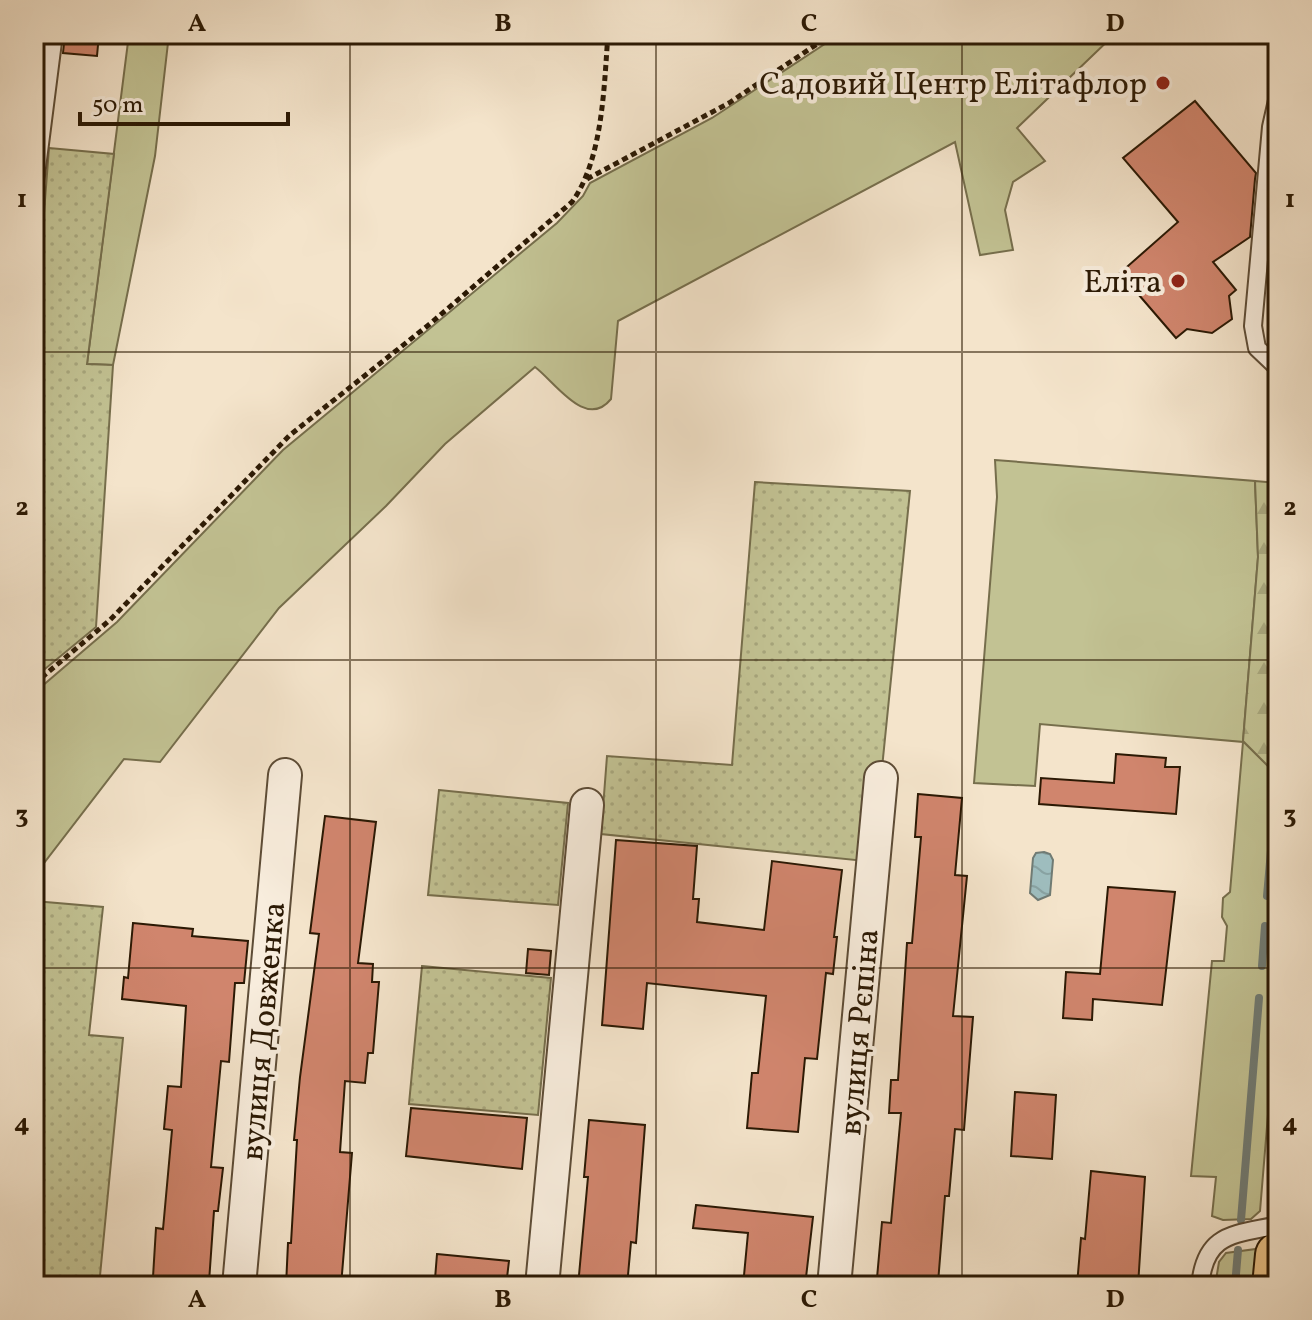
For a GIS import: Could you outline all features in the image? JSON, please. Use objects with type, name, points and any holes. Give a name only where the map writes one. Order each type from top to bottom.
[{"type":"highway","points":[[1275,1286],[1278,1255]]},
{"type":"street","name":"вулиця Довженка","points":[[239,1286],[285,775]]},
{"type":"street","name":"вулиця Рєпіна","points":[[834,1286],[881,778]]},
{"type":"street","points":[[542,1286],[587,805]]},
{"type":"lane","points":[[34,191],[54,34]]},
{"type":"lane","points":[[1278,96],[1271,127],[1253,326],[1257,348],[1278,368]]},
{"type":"lane","points":[[1200,1286],[1202,1269],[1214,1244],[1224,1237],[1278,1225]]},
{"type":"path","points":[[34,684],[110,620],[281,443],[431,323],[572,202],[586,179],[596,141],[608,34]]},
{"type":"path","points":[[586,179],[729,103],[832,34]]},
{"type":"green space","points":[[129,34],[169,34],[155,156],[113,365],[87,364]]},
{"type":"green space","points":[[840,34],[1115,34],[1017,128],[1045,161],[1013,182],[1005,210],[1013,250],[980,255],[955,142],[618,321],[611,399],[601,407],[582,407],[572,401],[535,367],[445,444],[386,506],[279,608],[160,762],[124,759],[34,876],[34,693],[117,622],[283,450],[557,223],[583,196],[590,183],[712,118]]},
{"type":"green space","points":[[49,148],[114,154],[87,364],[113,365],[96,627],[34,678],[34,226],[43,226]]},
{"type":"green space","points":[[995,460],[1255,481],[1258,557],[1243,741],[1278,776],[1278,994],[1260,1211],[1251,1219],[1223,1220],[1212,1216],[1216,1177],[1191,1176],[1212,961],[1224,961],[1227,926],[1222,917],[1223,898],[1230,892],[1243,742],[1040,724],[1035,786],[974,783],[997,497]]},
{"type":"green space","points":[[1255,481],[1278,483],[1278,776],[1243,741],[1258,557]]},
{"type":"green space","points":[[755,482],[910,491],[881,778],[865,861],[601,834],[607,756],[732,765]]},
{"type":"green space","points":[[439,790],[568,803],[558,905],[428,895]]},
{"type":"green space","points":[[34,901],[103,907],[89,1035],[123,1038],[99,1286],[34,1286]]},
{"type":"green space","points":[[422,966],[551,978],[538,1115],[409,1104]]},
{"type":"green space","points":[[1256,1249],[1253,1286],[1215,1286],[1219,1262],[1226,1253]]},
{"type":"water","points":[[1036,853],[1050,854],[1053,860],[1050,895],[1038,900],[1030,893],[1033,858]]},
{"type":"building","points":[[65,34],[99,34],[97,56],[63,53]]},
{"type":"building","points":[[1195,101],[1256,173],[1250,237],[1213,262],[1236,290],[1229,296],[1232,319],[1212,333],[1187,329],[1176,338],[1120,273],[1178,222],[1123,158]]},
{"type":"building","points":[[1116,754],[1166,758],[1165,767],[1180,767],[1176,814],[1039,804],[1041,778],[1114,783]]},
{"type":"building","points":[[918,794],[962,798],[955,875],[967,876],[953,1016],[973,1017],[964,1130],[955,1129],[949,1196],[945,1196],[938,1283],[877,1278],[882,1222],[891,1223],[901,1113],[889,1113],[891,1080],[898,1080],[907,943],[912,943],[921,837],[915,837]]},
{"type":"building","points":[[325,816],[376,822],[358,963],[373,964],[372,982],[379,982],[373,1053],[368,1053],[365,1083],[345,1081],[340,1152],[352,1153],[341,1286],[286,1286],[297,1140],[294,1140],[319,934],[310,933]]},
{"type":"building","points":[[616,840],[697,846],[693,899],[699,899],[697,922],[764,930],[772,861],[842,870],[833,974],[826,973],[817,1059],[805,1058],[798,1132],[747,1128],[752,1073],[758,1073],[766,996],[647,983],[643,1029],[602,1025]]},
{"type":"building","points":[[1108,887],[1175,892],[1162,1005],[1093,999],[1092,1020],[1063,1018],[1066,972],[1100,974]]},
{"type":"building","points":[[133,923],[193,929],[192,936],[248,941],[244,983],[235,983],[229,1062],[221,1061],[211,1167],[223,1168],[218,1211],[214,1211],[209,1282],[153,1277],[156,1228],[163,1229],[172,1130],[164,1129],[168,1086],[181,1087],[186,1006],[122,999],[124,977],[128,978]]},
{"type":"building","points":[[528,949],[551,951],[549,975],[526,973]]},
{"type":"building","points":[[1015,1092],[1056,1095],[1052,1159],[1011,1156]]},
{"type":"building","points":[[411,1108],[527,1118],[522,1169],[406,1156]]},
{"type":"building","points":[[589,1120],[645,1125],[636,1243],[631,1242],[627,1286],[578,1286],[588,1177],[584,1177]]},
{"type":"building","points":[[1091,1171],[1145,1177],[1138,1286],[1077,1285]]},
{"type":"building","points":[[696,1205],[813,1217],[805,1286],[743,1286],[748,1233],[693,1228]]},
{"type":"building","points":[[437,1254],[509,1261],[506,1286],[453,1286],[453,1281],[435,1279]]},
{"type":"waterway","points":[[1275,799],[1278,763]]},
{"type":"waterway","points":[[1267,896],[1273,828]]},
{"type":"waterway","points":[[1262,966],[1265,926]]},
{"type":"waterway","points":[[1241,1220],[1259,998]]},
{"type":"waterway","points":[[1235,1286],[1238,1250]]},
{"type":"place","name":"Садовий Центр Елітафлор","points":[[1163,83]]},
{"type":"place","name":"Еліта","points":[[1178,281]]}]
